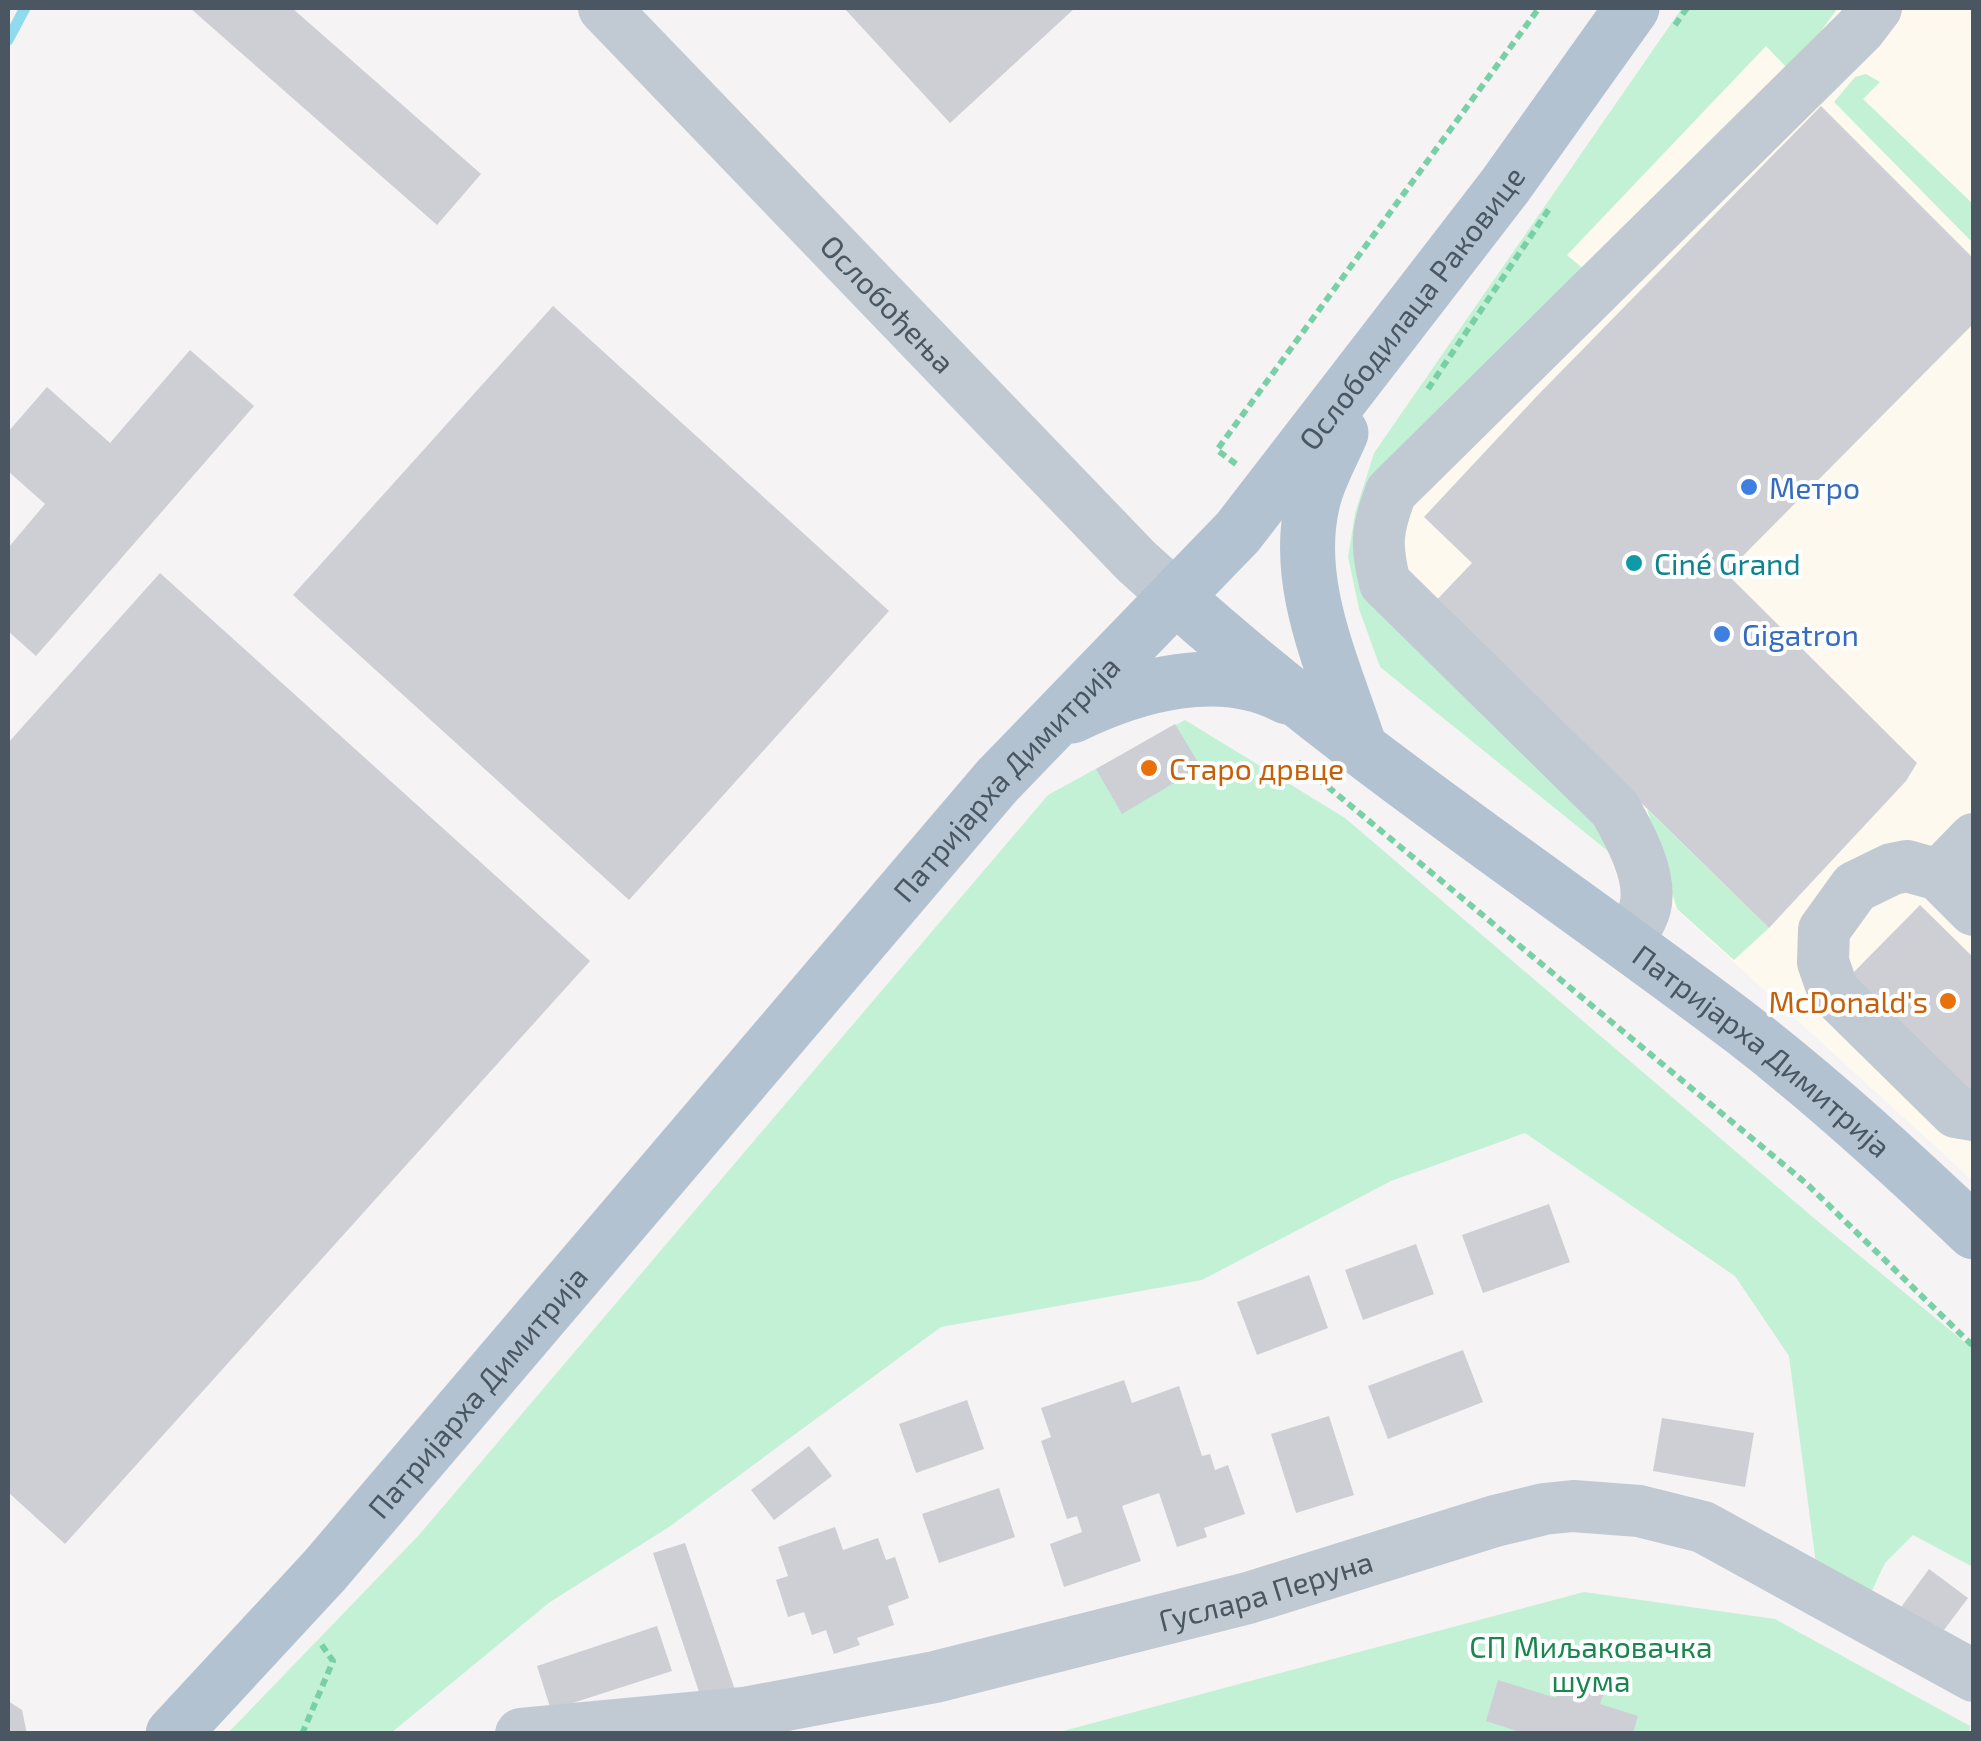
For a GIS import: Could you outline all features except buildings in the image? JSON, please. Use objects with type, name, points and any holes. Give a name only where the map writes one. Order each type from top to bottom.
[{"type":"main road","name":"Ослободилаца Раковице","points":[[1177,598],[1238,532],[1505,186],[1649,23]]},
{"type":"main road","points":[[1360,746],[1318,619],[1306,560],[1314,496],[1372,362]]},
{"type":"main road","name":"Патријарха Димитрија","points":[[172,1734],[290,1608],[1042,731],[1177,598],[1301,704],[1746,1032],[1845,1113],[1974,1232]]},
{"type":"main road","points":[[1042,731],[1128,692],[1180,682],[1220,680],[1248,684],[1278,691],[1301,704]]},
{"type":"street","name":"Ослобођења","points":[[604,8],[1122,547],[1177,598]]},
{"type":"street","points":[[1626,944],[1644,912],[1648,894],[1629,835],[1614,810],[1385,583],[1376,551],[1380,520],[1390,492],[1868,18]]},
{"type":"street","points":[[1962,875],[1907,866],[1855,887],[1824,930],[1822,962],[1833,991],[1956,1112],[1974,1115]]},
{"type":"street","name":"Гуслара Перуна","points":[[521,1734],[744,1713],[935,1677],[1248,1598],[1495,1522],[1573,1506],[1639,1511],[1703,1527],[1974,1676]]},
{"type":"path","points":[[1242,469],[1216,450],[1540,8]]},
{"type":"path","points":[[1649,23],[1687,8]]},
{"type":"path","points":[[1420,403],[1560,193]]},
{"type":"path","points":[[290,1608],[334,1661],[302,1734]]},
{"type":"shaded area","points":[[1682,8],[1973,8],[1973,1181],[1646,882],[1380,667],[1359,609],[1348,557],[1355,513],[1374,453]]},
{"type":"green space","points":[[1682,8],[1838,8],[1812,43],[1786,67],[1766,46],[1567,255],[1593,277],[1370,535],[1572,782],[1630,869],[1380,667],[1359,609],[1348,557],[1355,513],[1374,453]]},
{"type":"green space","points":[[1866,74],[1880,82],[1863,99],[1973,204],[1973,243],[1834,102],[1855,77]]},
{"type":"green space","points":[[1185,720],[1345,818],[1973,1349],[1973,1567],[1913,1535],[1885,1563],[1868,1599],[1817,1572],[1789,1356],[1735,1276],[1525,1133],[1391,1181],[1202,1280],[941,1327],[669,1527],[550,1602],[391,1733],[227,1734],[419,1535],[1048,795]]},
{"type":"green space","points":[[1647,809],[1769,928],[1734,960],[1677,909]]},
{"type":"green space","name":"СП Миљаковачка шума","points":[[1584,1592],[1775,1619],[1970,1726],[1969,1734],[1052,1734]]},
{"type":"waterway","points":[[8,40],[25,8]]},
{"type":"place","name":"Метро","points":[[1749,487]]},
{"type":"place","name":"Ciné Grand","points":[[1634,563]]},
{"type":"place","name":"Gigatron","points":[[1722,634]]},
{"type":"place","name":"Старо дрвце","points":[[1149,768]]},
{"type":"place","name":"McDonald's","points":[[1948,1001]]}]
